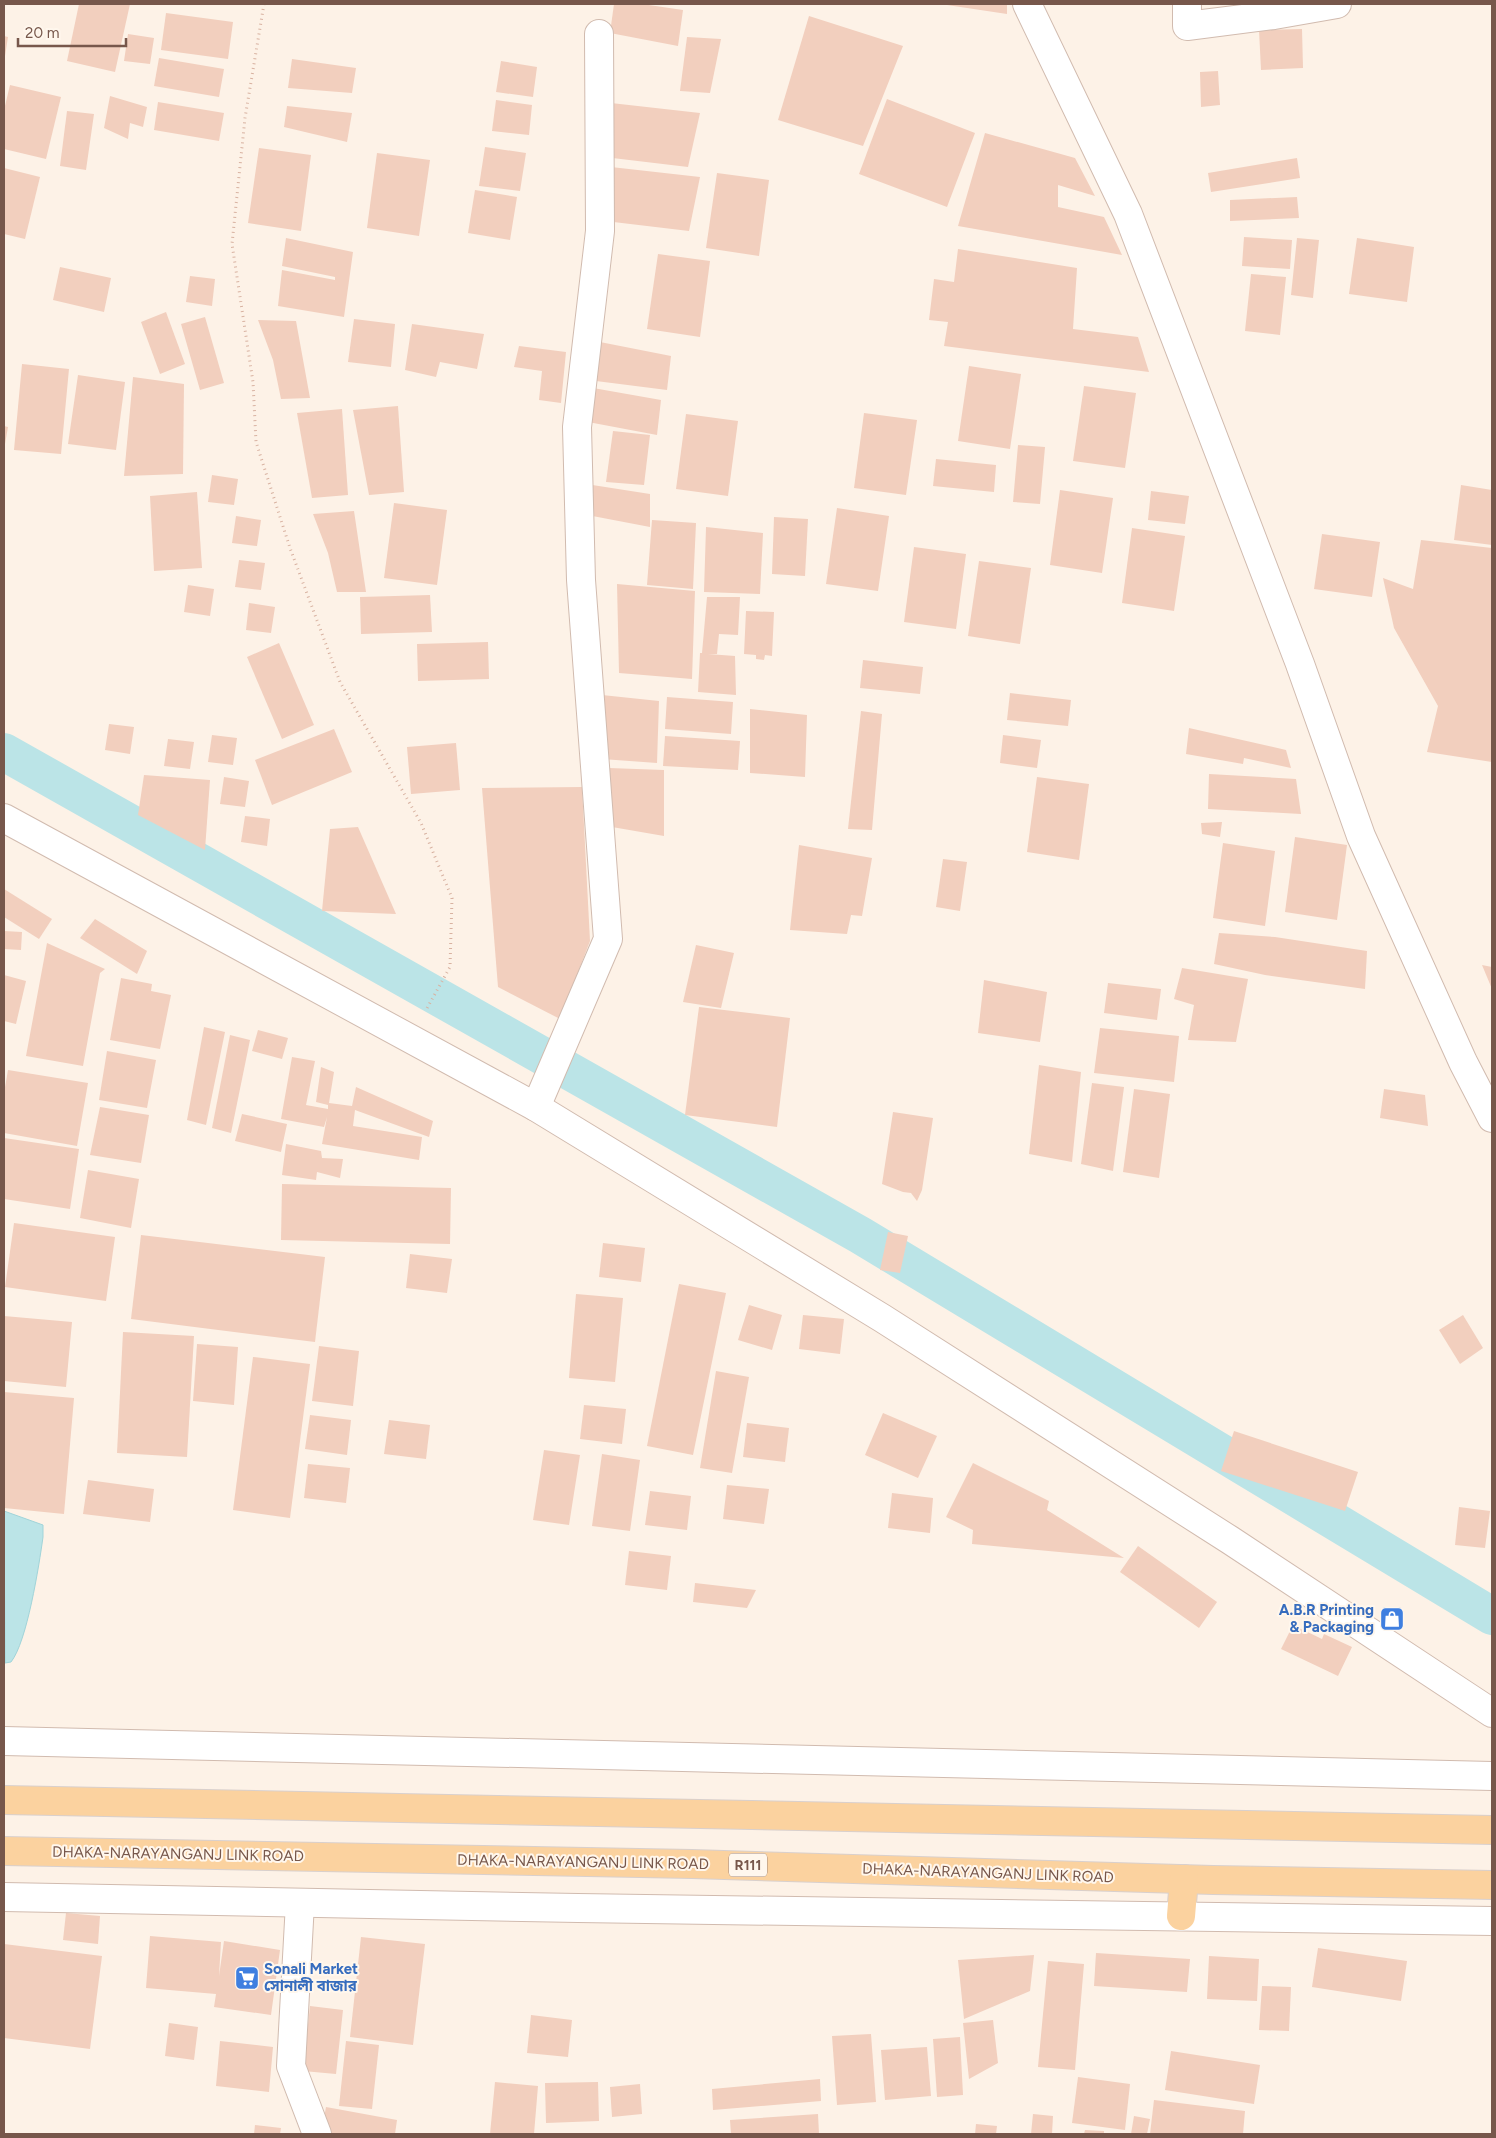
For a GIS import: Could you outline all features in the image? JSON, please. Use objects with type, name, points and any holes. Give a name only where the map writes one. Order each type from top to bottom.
[{"type":"main road","points":[[4,1800],[1492,1830]]},
{"type":"main road","name":"DHAKA-NARAYANGANJ LINK ROAD","points":[[4,1851],[692,1864],[1184,1879],[1492,1885]]},
{"type":"main road","points":[[1181,1916],[1184,1879]]},
{"type":"street","points":[[1027,4],[1128,214],[1300,664],[1361,836],[1463,1062],[1492,1118]]},
{"type":"street","points":[[1187,4],[1187,26],[1274,15],[1337,4]]},
{"type":"street","points":[[537,1106],[608,940],[581,580],[577,427],[600,231],[598,34]]},
{"type":"street","points":[[4,818],[537,1106],[882,1318],[1230,1540],[1492,1713]]},
{"type":"street","points":[[4,1741],[1492,1776]]},
{"type":"street","points":[[4,1898],[1492,1921]]},
{"type":"street","points":[[300,1903],[291,2066],[317,2134]]},
{"type":"path","points":[[264,4],[244,118],[232,244],[253,382],[256,442],[290,548],[340,682],[421,823],[452,898],[450,967],[421,1019]]},
{"type":"water","points":[[4,1511],[43,1525],[39,1566],[32,1603],[17,1652],[11,1662],[5,1663]]},
{"type":"building","points":[[79,4],[130,4],[115,72],[67,61]]},
{"type":"building","points":[[614,4],[642,4],[683,10],[678,46],[610,33]]},
{"type":"building","points":[[1007,4],[1007,14],[947,5]]},
{"type":"building","points":[[166,13],[233,22],[228,59],[161,50]]},
{"type":"building","points":[[809,16],[903,46],[863,146],[778,120]]},
{"type":"building","points":[[1302,29],[1303,68],[1261,70],[1259,30]]},
{"type":"building","points":[[128,34],[154,38],[150,64],[124,61]]},
{"type":"building","points":[[4,36],[8,37],[5,56],[4,56]]},
{"type":"building","points":[[687,37],[721,39],[710,93],[680,91]]},
{"type":"building","points":[[159,58],[224,69],[219,97],[154,86]]},
{"type":"building","points":[[292,59],[356,68],[352,93],[288,88]]},
{"type":"building","points":[[501,61],[537,67],[533,97],[496,92]]},
{"type":"building","points":[[1218,71],[1220,105],[1201,107],[1200,72]]},
{"type":"building","points":[[10,85],[61,97],[46,159],[4,149],[4,110]]},
{"type":"building","points":[[110,96],[147,107],[143,127],[130,123],[128,139],[104,128]]},
{"type":"building","points":[[887,99],[975,133],[947,207],[859,174]]},
{"type":"building","points":[[496,100],[532,105],[529,135],[492,131]]},
{"type":"building","points":[[158,102],[224,113],[219,141],[154,130]]},
{"type":"building","points":[[611,103],[700,113],[688,167],[604,157]]},
{"type":"building","points":[[287,106],[352,113],[347,142],[284,127]]},
{"type":"building","points":[[67,111],[94,114],[86,170],[60,166]]},
{"type":"building","points":[[985,133],[1075,158],[1095,196],[1058,185],[1058,207],[1104,217],[1122,255],[958,226]]},
{"type":"building","points":[[485,147],[526,153],[520,191],[479,186]]},
{"type":"building","points":[[259,148],[311,155],[301,231],[248,223]]},
{"type":"building","points":[[377,153],[430,160],[419,236],[367,228]]},
{"type":"building","points":[[1297,158],[1300,178],[1211,192],[1208,173]]},
{"type":"building","points":[[611,167],[700,177],[689,231],[605,221]]},
{"type":"building","points":[[4,168],[40,177],[25,239],[4,234]]},
{"type":"building","points":[[717,173],[769,180],[759,256],[706,248]]},
{"type":"building","points":[[475,190],[517,197],[510,240],[468,233]]},
{"type":"building","points":[[1297,197],[1299,218],[1230,221],[1230,200]]},
{"type":"building","points":[[1244,237],[1292,240],[1290,269],[1242,266]]},
{"type":"building","points":[[286,238],[353,252],[344,317],[278,306],[282,270],[335,280],[335,277],[282,266]]},
{"type":"building","points":[[1297,238],[1319,240],[1313,298],[1291,295]]},
{"type":"building","points":[[1357,238],[1414,247],[1407,302],[1349,294]]},
{"type":"building","points":[[958,249],[1077,268],[1073,329],[1138,337],[1149,372],[944,346],[948,322],[929,320],[934,279],[954,282]]},
{"type":"building","points":[[658,254],[710,261],[700,337],[647,329]]},
{"type":"building","points":[[60,267],[111,278],[104,312],[53,300]]},
{"type":"building","points":[[1251,274],[1286,277],[1280,335],[1245,331]]},
{"type":"building","points":[[190,276],[215,279],[212,306],[186,302]]},
{"type":"building","points":[[166,312],[185,364],[160,374],[141,322]]},
{"type":"building","points":[[205,317],[224,383],[200,390],[181,324]]},
{"type":"building","points":[[354,319],[395,324],[391,367],[348,362]]},
{"type":"building","points":[[258,320],[296,321],[310,398],[281,399],[273,360]]},
{"type":"building","points":[[412,324],[484,334],[477,369],[440,362],[436,377],[405,370]]},
{"type":"building","points":[[600,342],[671,356],[667,390],[596,381]]},
{"type":"building","points":[[519,346],[566,352],[561,403],[539,400],[542,371],[514,367]]},
{"type":"building","points":[[22,364],[69,369],[61,454],[14,450]]},
{"type":"building","points":[[969,366],[1021,374],[1010,449],[958,441]]},
{"type":"building","points":[[78,375],[125,382],[116,450],[68,444]]},
{"type":"building","points":[[133,377],[184,384],[183,474],[124,476]]},
{"type":"building","points":[[1084,386],[1136,393],[1125,468],[1073,461]]},
{"type":"building","points":[[593,388],[661,400],[657,435],[588,422]]},
{"type":"building","points":[[398,406],[404,492],[369,495],[353,410]]},
{"type":"building","points":[[342,409],[348,495],[312,498],[297,413]]},
{"type":"building","points":[[864,413],[917,420],[906,495],[854,488]]},
{"type":"building","points":[[686,414],[738,421],[728,496],[676,489]]},
{"type":"building","points":[[4,426],[8,427],[5,444],[4,444]]},
{"type":"building","points":[[613,431],[650,435],[644,485],[606,482]]},
{"type":"building","points":[[1018,445],[1045,447],[1040,504],[1013,502]]},
{"type":"building","points":[[936,459],[996,465],[994,492],[933,486]]},
{"type":"building","points":[[212,475],[238,479],[234,505],[208,502]]},
{"type":"building","points":[[586,484],[650,494],[650,527],[582,514]]},
{"type":"building","points":[[1461,485],[1492,490],[1492,545],[1454,540]]},
{"type":"building","points":[[1060,490],[1113,498],[1102,573],[1050,565]]},
{"type":"building","points":[[1151,491],[1189,496],[1185,524],[1148,520]]},
{"type":"building","points":[[197,492],[202,568],[154,571],[150,496]]},
{"type":"building","points":[[394,503],[447,510],[437,585],[384,578]]},
{"type":"building","points":[[837,508],[889,516],[878,591],[826,584]]},
{"type":"building","points":[[354,511],[366,592],[337,592],[328,553],[313,514]]},
{"type":"building","points":[[236,516],[261,520],[257,546],[232,543]]},
{"type":"building","points":[[774,517],[808,519],[805,576],[772,574]]},
{"type":"building","points":[[652,520],[696,523],[693,589],[647,585]]},
{"type":"building","points":[[706,527],[763,533],[760,594],[704,592]]},
{"type":"building","points":[[1132,528],[1185,536],[1174,611],[1122,603]]},
{"type":"building","points":[[1322,534],[1380,542],[1372,597],[1314,589]]},
{"type":"building","points":[[1421,540],[1492,548],[1492,762],[1427,752],[1438,706],[1394,628],[1383,578],[1413,589]]},
{"type":"building","points":[[914,547],[966,554],[956,629],[904,622]]},
{"type":"building","points":[[239,560],[265,563],[261,590],[235,587]]},
{"type":"building","points":[[979,561],[1031,568],[1020,644],[968,636]]},
{"type":"building","points":[[617,584],[695,591],[692,679],[619,673]]},
{"type":"building","points":[[188,585],[214,589],[210,616],[184,612]]},
{"type":"building","points":[[430,595],[432,632],[361,634],[360,597]]},
{"type":"building","points":[[707,597],[740,597],[738,635],[719,634],[717,654],[708,654],[735,656],[736,695],[698,692],[700,653],[702,653]]},
{"type":"building","points":[[249,603],[275,607],[271,633],[246,630]]},
{"type":"building","points":[[746,611],[774,612],[772,656],[765,655],[764,660],[756,659],[756,655],[744,654]]},
{"type":"building","points":[[488,642],[489,679],[418,681],[417,644]]},
{"type":"building","points":[[279,643],[314,725],[282,739],[247,657]]},
{"type":"building","points":[[863,660],[923,667],[920,694],[860,688]]},
{"type":"building","points":[[1010,693],[1071,700],[1068,726],[1007,720]]},
{"type":"building","points":[[602,695],[659,701],[657,763],[602,759]]},
{"type":"building","points":[[667,697],[733,702],[731,734],[665,729]]},
{"type":"building","points":[[750,709],[807,715],[805,777],[750,773]]},
{"type":"building","points":[[861,711],[882,714],[872,830],[848,829]]},
{"type":"building","points":[[109,724],[134,727],[130,754],[105,750]]},
{"type":"building","points":[[1189,728],[1286,750],[1291,768],[1244,758],[1243,764],[1186,754]]},
{"type":"building","points":[[334,729],[352,772],[272,805],[255,760]]},
{"type":"building","points":[[212,735],[237,738],[233,765],[208,762]]},
{"type":"building","points":[[1003,735],[1041,740],[1037,768],[1000,763]]},
{"type":"building","points":[[665,736],[740,741],[738,770],[663,766]]},
{"type":"building","points":[[168,739],[194,742],[190,769],[164,766]]},
{"type":"building","points":[[456,743],[460,790],[411,794],[407,747]]},
{"type":"building","points":[[609,768],[664,770],[664,836],[612,827]]},
{"type":"building","points":[[1209,774],[1296,779],[1301,814],[1208,809]]},
{"type":"building","points":[[144,775],[210,780],[205,850],[138,815]]},
{"type":"building","points":[[224,777],[249,781],[245,807],[220,804]]},
{"type":"building","points":[[1037,777],[1089,784],[1079,860],[1027,852]]},
{"type":"building","points":[[582,787],[590,941],[560,1019],[498,987],[482,788]]},
{"type":"building","points":[[245,816],[270,819],[267,846],[241,842]]},
{"type":"building","points":[[1222,822],[1220,837],[1202,834],[1201,823]]},
{"type":"building","points":[[358,827],[396,914],[322,911],[330,829]]},
{"type":"building","points":[[1295,837],[1347,845],[1337,920],[1285,912]]},
{"type":"building","points":[[1223,843],[1275,851],[1265,926],[1213,918]]},
{"type":"building","points":[[799,845],[872,858],[862,916],[851,915],[847,934],[790,930]]},
{"type":"building","points":[[943,859],[967,862],[960,911],[936,907]]},
{"type":"building","points":[[4,889],[52,919],[39,939],[4,917]]},
{"type":"building","points":[[95,919],[147,951],[137,974],[80,938]]},
{"type":"building","points":[[4,931],[22,932],[21,950],[4,949]]},
{"type":"building","points":[[1219,933],[1275,937],[1367,951],[1365,989],[1265,975],[1214,964]]},
{"type":"building","points":[[47,943],[105,969],[100,973],[83,1066],[26,1056]]},
{"type":"building","points":[[696,945],[734,953],[721,1008],[683,1002]]},
{"type":"building","points":[[1482,965],[1492,967],[1492,989]]},
{"type":"building","points":[[1182,968],[1248,979],[1236,1042],[1188,1040],[1194,1005],[1174,999]]},
{"type":"building","points":[[4,975],[26,981],[16,1024],[4,1021]]},
{"type":"building","points":[[121,978],[152,984],[151,991],[171,995],[160,1049],[110,1040]]},
{"type":"building","points":[[984,980],[1047,992],[1040,1042],[978,1033]]},
{"type":"building","points":[[1108,983],[1161,989],[1157,1020],[1104,1013]]},
{"type":"building","points":[[699,1007],[790,1018],[777,1127],[685,1115]]},
{"type":"building","points":[[204,1027],[225,1032],[206,1125],[187,1120]]},
{"type":"building","points":[[1100,1028],[1179,1036],[1174,1082],[1094,1073]]},
{"type":"building","points":[[258,1030],[288,1038],[282,1059],[252,1051]]},
{"type":"building","points":[[230,1035],[250,1040],[231,1133],[212,1128]]},
{"type":"building","points":[[107,1051],[156,1060],[147,1108],[99,1100]]},
{"type":"building","points":[[292,1057],[315,1061],[306,1105],[328,1109],[328,1105],[316,1102],[321,1067],[334,1072],[329,1103],[352,1106],[356,1087],[433,1121],[429,1137],[355,1110],[353,1126],[422,1137],[419,1160],[322,1144],[327,1117],[324,1127],[281,1119]]},
{"type":"building","points":[[1039,1065],[1081,1072],[1072,1162],[1029,1154]]},
{"type":"building","points":[[8,1070],[88,1083],[77,1146],[4,1133],[4,1093]]},
{"type":"building","points":[[1092,1083],[1124,1087],[1113,1171],[1081,1164]]},
{"type":"building","points":[[1134,1089],[1170,1094],[1159,1178],[1123,1172]]},
{"type":"building","points":[[1384,1089],[1425,1095],[1428,1126],[1380,1118]]},
{"type":"building","points":[[100,1107],[149,1115],[141,1163],[90,1155]]},
{"type":"building","points":[[893,1112],[933,1118],[922,1190],[917,1201],[911,1193],[882,1184]]},
{"type":"building","points":[[242,1114],[287,1124],[281,1152],[235,1141]]},
{"type":"building","points":[[4,1138],[79,1149],[70,1209],[4,1199]]},
{"type":"building","points":[[286,1144],[321,1151],[322,1158],[343,1159],[340,1178],[317,1172],[316,1180],[282,1175]]},
{"type":"building","points":[[88,1170],[139,1179],[131,1228],[80,1218]]},
{"type":"building","points":[[282,1184],[451,1188],[450,1244],[281,1240]]},
{"type":"building","points":[[14,1223],[115,1237],[106,1301],[5,1287]]},
{"type":"building","points":[[888,1232],[908,1236],[900,1273],[880,1270]]},
{"type":"building","points":[[141,1235],[325,1257],[315,1342],[131,1319]]},
{"type":"building","points":[[603,1243],[645,1248],[641,1282],[599,1277]]},
{"type":"building","points":[[410,1254],[452,1259],[447,1293],[406,1288]]},
{"type":"building","points":[[679,1284],[726,1293],[693,1455],[647,1446]]},
{"type":"building","points":[[576,1294],[623,1298],[615,1382],[569,1378]]},
{"type":"building","points":[[749,1305],[782,1315],[772,1350],[738,1340]]},
{"type":"building","points":[[803,1315],[844,1319],[840,1354],[799,1349]]},
{"type":"building","points":[[1463,1315],[1483,1348],[1460,1364],[1439,1330]]},
{"type":"building","points":[[4,1316],[72,1322],[66,1387],[4,1381]]},
{"type":"building","points":[[123,1332],[194,1336],[187,1457],[117,1453]]},
{"type":"building","points":[[197,1344],[238,1347],[234,1405],[193,1401]]},
{"type":"building","points":[[319,1346],[359,1351],[353,1406],[312,1401]]},
{"type":"building","points":[[253,1357],[310,1364],[290,1518],[233,1510]]},
{"type":"building","points":[[716,1371],[749,1377],[732,1473],[700,1468]]},
{"type":"building","points":[[4,1392],[74,1398],[64,1514],[4,1508]]},
{"type":"building","points":[[584,1405],[626,1409],[622,1444],[580,1439]]},
{"type":"building","points":[[883,1413],[937,1436],[918,1478],[865,1455]]},
{"type":"building","points":[[310,1415],[351,1420],[347,1455],[305,1449]]},
{"type":"building","points":[[389,1420],[430,1425],[426,1459],[384,1454]]},
{"type":"building","points":[[747,1423],[789,1428],[785,1462],[743,1457]]},
{"type":"building","points":[[1234,1431],[1358,1472],[1345,1511],[1221,1471]]},
{"type":"building","points":[[544,1450],[580,1455],[569,1525],[533,1520]]},
{"type":"building","points":[[602,1454],[640,1460],[630,1531],[592,1526]]},
{"type":"building","points":[[973,1463],[1049,1501],[1047,1510],[1124,1558],[972,1544],[973,1530],[946,1517]]},
{"type":"building","points":[[308,1464],[350,1468],[346,1503],[304,1498]]},
{"type":"building","points":[[88,1480],[154,1489],[150,1522],[83,1514]]},
{"type":"building","points":[[727,1485],[769,1489],[764,1524],[723,1519]]},
{"type":"building","points":[[650,1491],[691,1496],[687,1530],[645,1525]]},
{"type":"building","points":[[892,1493],[933,1498],[930,1533],[888,1528]]},
{"type":"building","points":[[1459,1507],[1490,1511],[1485,1548],[1455,1545]]},
{"type":"building","points":[[1138,1546],[1217,1602],[1199,1628],[1120,1572]]},
{"type":"building","points":[[629,1551],[671,1556],[667,1590],[625,1585]]},
{"type":"building","points":[[695,1583],[756,1590],[747,1608],[693,1602]]},
{"type":"building","points":[[1293,1625],[1322,1639],[1324,1634],[1352,1647],[1338,1676],[1281,1649]]},
{"type":"building","points":[[66,1913],[100,1916],[98,1944],[63,1940]]},
{"type":"building","points":[[150,1936],[221,1942],[219,1976],[224,1941],[280,1950],[271,2015],[214,2007],[216,1994],[146,1988]]},
{"type":"building","points":[[361,1937],[425,1944],[413,2045],[350,2037]]},
{"type":"building","points":[[4,1944],[102,1956],[90,2049],[4,2038]]},
{"type":"building","points":[[1318,1948],[1407,1961],[1401,2001],[1312,1987]]},
{"type":"building","points":[[1096,1953],[1190,1959],[1187,1992],[1094,1986]]},
{"type":"building","points":[[1034,1955],[1030,1991],[964,2019],[958,1960]]},
{"type":"building","points":[[1209,1956],[1259,1959],[1257,2001],[1207,1999]]},
{"type":"building","points":[[1048,1961],[1084,1964],[1075,2070],[1038,2067]]},
{"type":"building","points":[[1262,1986],[1291,1987],[1289,2031],[1259,2030]]},
{"type":"building","points":[[310,2006],[343,2010],[336,2074],[303,2071]]},
{"type":"building","points":[[531,2015],[572,2020],[568,2057],[527,2053]]},
{"type":"building","points":[[993,2020],[998,2063],[969,2079],[963,2023]]},
{"type":"building","points":[[169,2023],[198,2027],[194,2060],[165,2056]]},
{"type":"building","points":[[871,2034],[876,2102],[837,2105],[832,2036]]},
{"type":"building","points":[[960,2037],[963,2095],[937,2097],[933,2039]]},
{"type":"building","points":[[220,2041],[273,2047],[269,2092],[216,2086]]},
{"type":"building","points":[[346,2041],[379,2045],[372,2109],[339,2106]]},
{"type":"building","points":[[927,2047],[931,2096],[885,2100],[881,2050]]},
{"type":"building","points":[[1171,2051],[1260,2065],[1254,2104],[1165,2090]]},
{"type":"building","points":[[1078,2077],[1130,2084],[1125,2130],[1072,2123]]},
{"type":"building","points":[[820,2079],[821,2101],[713,2110],[712,2089]]},
{"type":"building","points":[[495,2082],[538,2086],[534,2134],[490,2134]]},
{"type":"building","points":[[598,2082],[599,2121],[546,2123],[545,2083]]},
{"type":"building","points":[[640,2084],[642,2114],[612,2117],[610,2087]]},
{"type":"building","points":[[1154,2100],[1245,2111],[1243,2134],[1150,2134]]},
{"type":"building","points":[[326,2107],[397,2120],[395,2134],[321,2134]]},
{"type":"building","points":[[818,2114],[819,2134],[731,2134],[730,2120]]},
{"type":"building","points":[[1033,2114],[1053,2116],[1052,2134],[1031,2134]]},
{"type":"building","points":[[1134,2116],[1150,2119],[1147,2134],[1131,2134]]},
{"type":"building","points":[[976,2124],[997,2126],[996,2134],[975,2134]]},
{"type":"building","points":[[255,2125],[281,2128],[280,2134],[254,2134]]},
{"type":"building","points":[[1085,2130],[1104,2131],[1104,2134],[1084,2134]]},
{"type":"waterway","points":[[4,752],[860,1235],[1492,1616]]},
{"type":"place","name":"A.B.R Printing & Packaging","points":[[1392,1619]]},
{"type":"place","name":"Sonali Market সোনালী বাজার","points":[[247,1978]]}]
